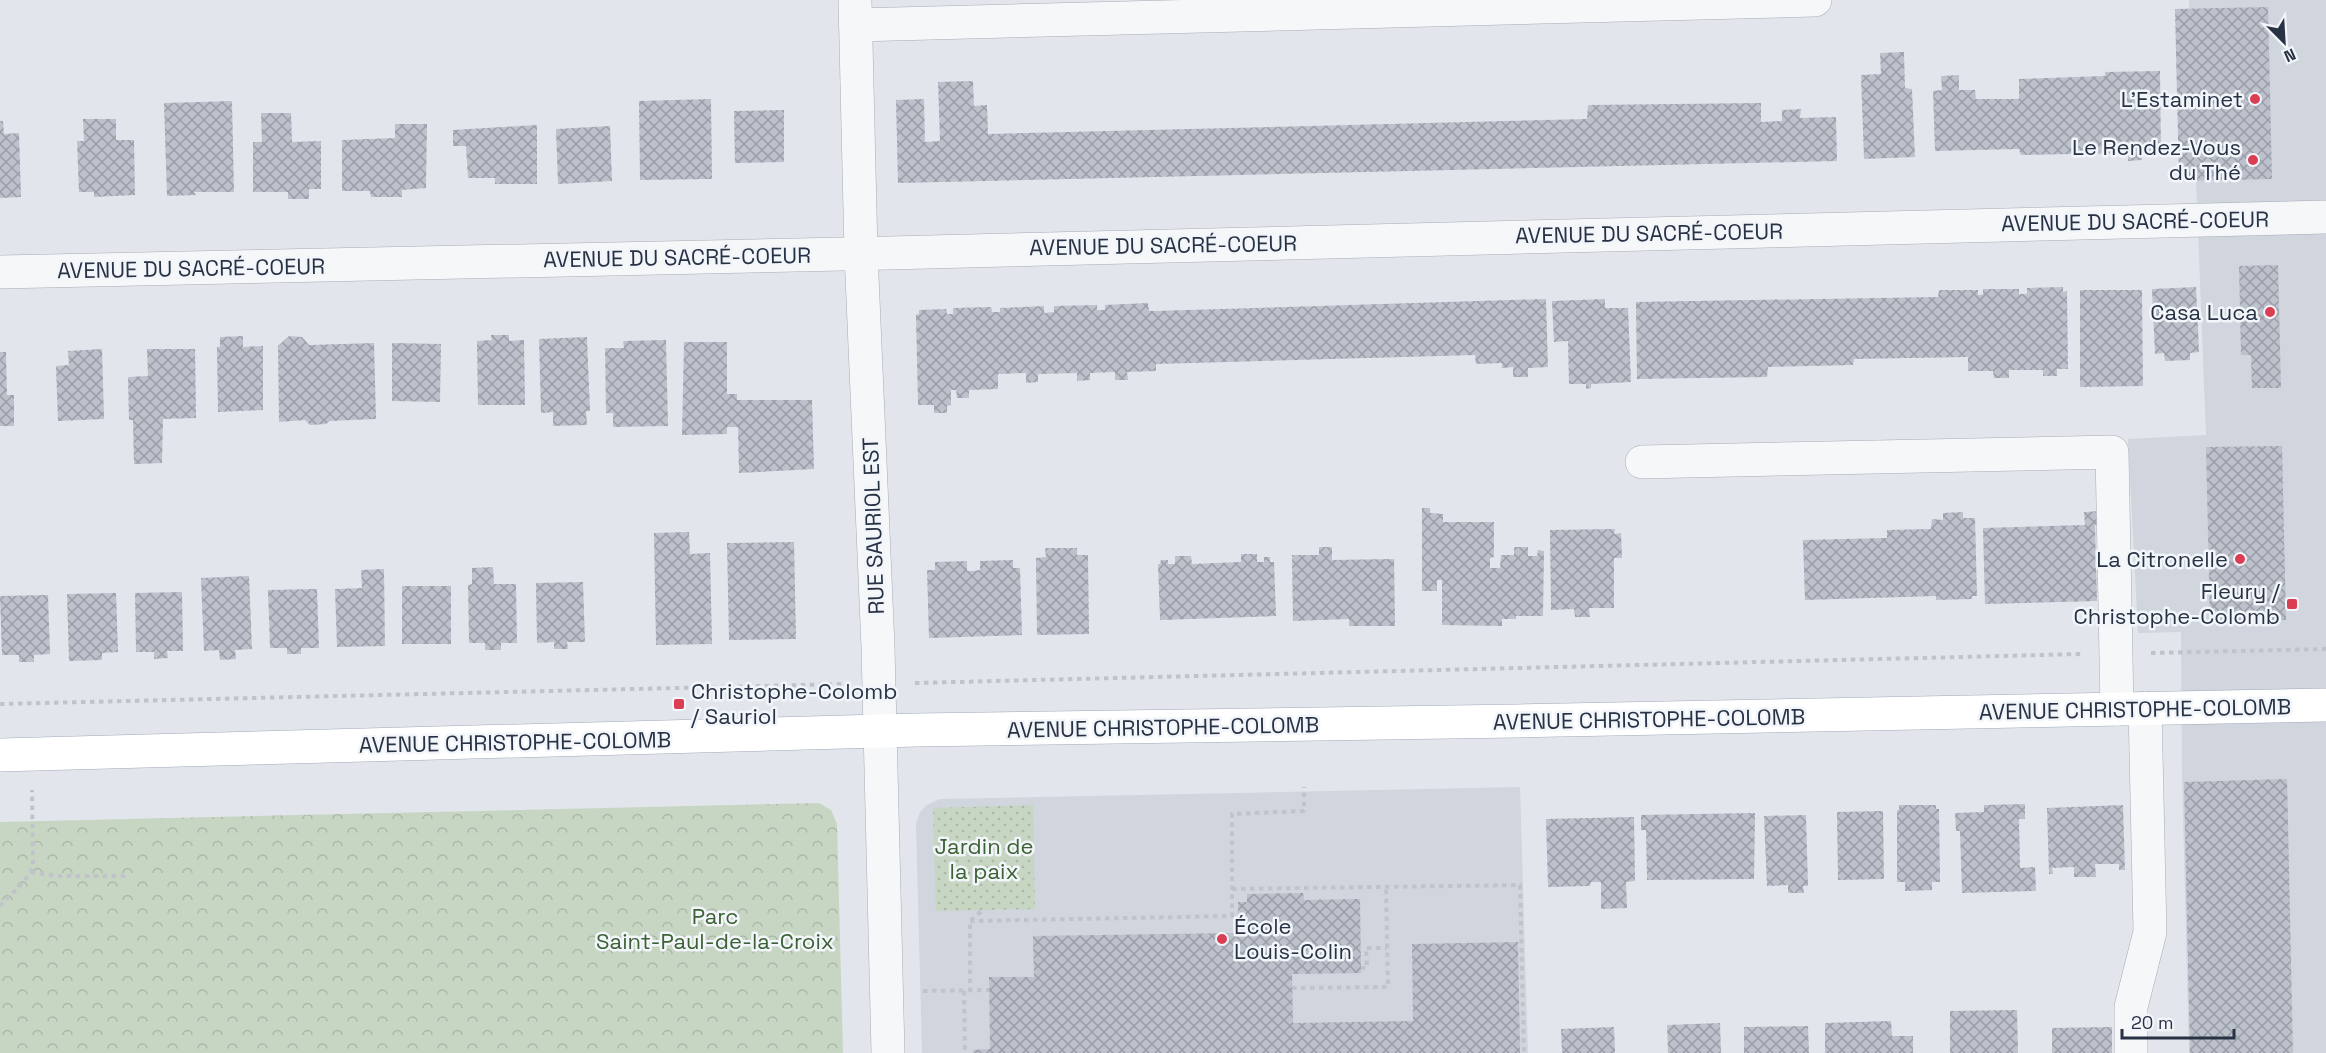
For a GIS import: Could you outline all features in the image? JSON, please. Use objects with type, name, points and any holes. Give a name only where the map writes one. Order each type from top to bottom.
[{"type":"main road","name":"AVENUE CHRISTOPHE-COLOMB","points":[[0,755],[880,732],[2326,705]]},
{"type":"street","points":[[855,12],[1815,0]]},
{"type":"street","name":"RUE SAURIOL EST","points":[[855,12],[861,253],[880,732],[888,1053]]},
{"type":"street","name":"AVENUE DU SACRÉ-COEUR","points":[[0,272],[2326,217]]},
{"type":"street","points":[[1642,462],[2112,452],[2150,932],[2131,1007],[2131,1053]]},
{"type":"path","points":[[2143,653],[2326,649]]},
{"type":"path","points":[[930,682],[2090,653]]},
{"type":"path","points":[[0,704],[809,685]]},
{"type":"path","points":[[970,921],[1232,916],[1232,814],[1304,812],[1304,787]]},
{"type":"path","points":[[0,906],[31,872],[33,818]]},
{"type":"path","points":[[31,872],[56,876],[127,876]]},
{"type":"path","points":[[1232,889],[1520,885],[1524,1053]]},
{"type":"path","points":[[1292,987],[1388,987],[1386,887]]},
{"type":"path","points":[[970,992],[970,921],[983,910]]},
{"type":"path","points":[[1361,968],[1367,968],[1366,948],[1387,948]]},
{"type":"path","points":[[916,991],[988,990]]},
{"type":"path","points":[[964,991],[965,1053]]},
{"type":"shaded area","points":[[2189,0],[2326,0],[2326,1053],[2189,1053],[2181,632],[2138,633],[2128,439],[2206,435]]},
{"type":"shaded area","name":"École Louis-Colin","points":[[1520,787],[1528,1053],[922,1053],[916,824],[920,812],[927,805],[940,799]]},
{"type":"green space","name":"Parc Saint-Paul-de-la-Croix","points":[[819,803],[831,810],[837,824],[843,1053],[0,1053],[0,822]]},
{"type":"green space","name":"Jardin de la paix","points":[[1033,805],[1035,909],[936,911],[933,808]]},
{"type":"building","points":[[2268,7],[2272,179],[2179,181],[2175,9]]},
{"type":"building","points":[[1904,52],[1905,88],[1912,89],[1915,157],[1864,159],[1861,75],[1881,74],[1880,53]]},
{"type":"building","points":[[2160,71],[2161,151],[2142,152],[2142,160],[2128,161],[2128,153],[2021,155],[2019,149],[1935,151],[1933,91],[1942,90],[1941,76],[1959,75],[1959,90],[1975,90],[1976,99],[2019,99],[2019,79],[2105,76],[2105,72]]},
{"type":"building","points":[[973,81],[974,106],[987,105],[988,134],[1587,119],[1588,105],[1761,103],[1761,122],[1782,121],[1782,110],[1801,109],[1800,118],[1836,117],[1837,161],[898,183],[896,100],[924,99],[925,142],[940,141],[938,82]]},
{"type":"building","points":[[711,99],[712,179],[640,180],[639,101]]},
{"type":"building","points":[[232,101],[234,192],[194,192],[196,195],[167,196],[164,103]]},
{"type":"building","points":[[784,110],[784,162],[735,163],[734,111]]},
{"type":"building","points":[[261,113],[291,113],[292,142],[321,141],[321,189],[309,189],[309,199],[288,199],[288,192],[253,192],[253,142],[262,142]]},
{"type":"building","points":[[83,119],[116,119],[116,140],[134,140],[135,195],[94,197],[94,192],[79,192],[77,141],[84,141]]},
{"type":"building","points":[[0,121],[3,121],[4,134],[19,133],[21,197],[0,198]]},
{"type":"building","points":[[395,124],[427,124],[426,188],[402,190],[402,197],[371,197],[370,191],[342,191],[342,140],[395,138]]},
{"type":"building","points":[[537,125],[537,184],[495,184],[495,178],[468,178],[466,146],[453,146],[453,130]]},
{"type":"building","points":[[610,126],[612,181],[558,184],[556,129]]},
{"type":"building","points":[[2278,265],[2281,388],[2252,388],[2251,355],[2241,355],[2239,266]]},
{"type":"building","points":[[2063,287],[2063,292],[2067,291],[2068,369],[2057,369],[2057,376],[2043,376],[2043,370],[2009,370],[2009,378],[1994,378],[1993,371],[1968,371],[1968,357],[1854,359],[1853,365],[1768,367],[1767,377],[1637,379],[1636,302],[1938,297],[1939,290],[1978,290],[1978,295],[1981,295],[1983,289],[2019,289],[2019,294],[2027,294],[2027,288]]},
{"type":"building","points":[[2196,287],[2199,352],[2190,353],[2190,360],[2165,361],[2164,353],[2155,354],[2152,289]]},
{"type":"building","points":[[2080,290],[2142,290],[2143,386],[2080,387]]},
{"type":"building","points":[[1546,299],[1548,367],[1528,368],[1528,377],[1513,377],[1513,367],[1502,368],[1502,363],[1476,364],[1475,355],[1156,364],[1156,371],[1127,372],[1128,380],[1115,380],[1115,372],[1090,373],[1090,380],[1077,381],[1077,373],[1038,374],[1038,382],[1026,383],[1026,373],[998,374],[998,389],[969,390],[969,398],[957,398],[956,390],[951,390],[951,405],[947,406],[947,413],[934,413],[934,405],[918,405],[916,315],[919,314],[919,310],[946,309],[947,314],[953,314],[953,308],[991,307],[992,312],[1000,312],[1000,308],[1044,306],[1044,313],[1054,312],[1054,306],[1097,305],[1097,310],[1105,310],[1105,305],[1148,303],[1149,311],[1155,311]]},
{"type":"building","points":[[1605,299],[1605,308],[1628,308],[1631,382],[1591,384],[1591,388],[1586,389],[1586,384],[1569,384],[1568,341],[1554,342],[1552,301]]},
{"type":"building","points":[[491,335],[509,335],[509,341],[524,340],[525,405],[478,405],[477,341],[492,340]]},
{"type":"building","points":[[243,336],[243,347],[263,346],[263,410],[218,412],[217,347],[220,347],[220,337]]},
{"type":"building","points":[[289,336],[302,337],[309,345],[374,343],[376,419],[330,421],[326,424],[310,425],[305,420],[279,422],[278,346]]},
{"type":"building","points":[[587,337],[590,411],[586,411],[587,425],[553,426],[553,412],[541,413],[539,339]]},
{"type":"building","points":[[666,340],[668,426],[613,427],[613,413],[606,413],[605,348],[624,348],[623,341]]},
{"type":"building","points":[[684,342],[727,342],[727,394],[737,394],[737,400],[812,400],[814,469],[739,473],[738,427],[727,427],[727,434],[682,435]]},
{"type":"building","points":[[392,343],[441,344],[440,402],[392,401]]},
{"type":"building","points":[[102,349],[104,419],[58,421],[56,366],[69,365],[68,351]]},
{"type":"building","points":[[147,349],[195,349],[196,418],[163,419],[162,463],[134,464],[133,420],[129,420],[128,377],[148,376]]},
{"type":"building","points":[[0,352],[6,352],[7,395],[14,395],[14,426],[0,426]]},
{"type":"building","points":[[2282,446],[2286,620],[2210,622],[2206,447]]},
{"type":"building","points":[[1422,508],[1430,508],[1430,513],[1443,514],[1443,522],[1494,522],[1494,557],[1490,558],[1490,568],[1500,568],[1501,555],[1514,555],[1514,547],[1528,547],[1528,556],[1537,556],[1538,550],[1544,551],[1543,616],[1516,616],[1516,619],[1502,619],[1502,626],[1442,625],[1442,580],[1437,580],[1437,591],[1422,591]]},
{"type":"building","points":[[2101,511],[2101,524],[2095,525],[2097,601],[1985,604],[1983,528],[2085,525],[2084,512]]},
{"type":"building","points":[[1963,512],[1963,518],[1975,518],[1977,596],[1972,596],[1972,599],[1936,600],[1936,596],[1805,600],[1803,540],[1887,538],[1887,530],[1931,529],[1932,519],[1943,520],[1943,513]]},
{"type":"building","points":[[1615,529],[1614,534],[1621,533],[1622,558],[1614,558],[1614,608],[1589,608],[1590,617],[1575,617],[1574,609],[1551,610],[1550,530]]},
{"type":"building","points":[[689,532],[690,554],[710,553],[712,644],[656,645],[654,533]]},
{"type":"building","points":[[794,542],[796,639],[729,640],[727,543]]},
{"type":"building","points":[[1319,547],[1332,547],[1332,560],[1394,559],[1395,626],[1349,626],[1349,619],[1293,621],[1292,555],[1319,555]]},
{"type":"building","points":[[1045,548],[1077,548],[1077,555],[1088,555],[1089,634],[1037,635],[1036,558],[1046,557]]},
{"type":"building","points":[[1241,554],[1257,554],[1257,562],[1264,562],[1264,557],[1270,557],[1270,562],[1274,562],[1276,616],[1160,620],[1158,564],[1161,560],[1168,560],[1168,564],[1175,564],[1175,556],[1191,556],[1192,564],[1241,562]]},
{"type":"building","points":[[1013,560],[1013,568],[1020,568],[1022,635],[929,638],[927,570],[935,570],[935,562],[967,561],[967,571],[973,571],[980,570],[980,561]]},
{"type":"building","points":[[493,567],[494,584],[516,584],[517,643],[501,643],[501,650],[485,650],[485,643],[469,643],[468,585],[472,584],[472,568]]},
{"type":"building","points":[[384,569],[385,646],[337,647],[335,589],[362,588],[361,570]]},
{"type":"building","points":[[249,576],[252,649],[235,650],[236,659],[220,660],[219,650],[204,651],[201,578]]},
{"type":"building","points":[[583,582],[585,642],[567,642],[568,649],[554,649],[554,642],[537,643],[536,583]]},
{"type":"building","points":[[402,586],[451,586],[451,644],[402,644]]},
{"type":"building","points":[[317,589],[319,648],[301,648],[301,654],[287,654],[287,648],[270,648],[268,590]]},
{"type":"building","points":[[182,592],[183,651],[167,651],[168,658],[154,659],[154,652],[136,652],[135,593]]},
{"type":"building","points":[[116,593],[118,652],[102,653],[102,660],[69,661],[67,594]]},
{"type":"building","points":[[48,595],[50,654],[34,655],[34,662],[19,662],[19,655],[2,655],[0,596]]},
{"type":"building","points":[[2287,779],[2293,1053],[2190,1053],[2184,782]]},
{"type":"building","points":[[2025,804],[2025,819],[2019,819],[2020,868],[2035,867],[2036,891],[1962,893],[1960,831],[1956,831],[1955,813],[1984,812],[1984,805]]},
{"type":"building","points":[[1899,805],[1936,805],[1936,809],[1939,809],[1940,882],[1932,882],[1932,890],[1905,891],[1905,882],[1897,882],[1897,810],[1899,810]]},
{"type":"building","points":[[2123,805],[2125,870],[2119,870],[2119,864],[2095,864],[2096,877],[2074,877],[2074,867],[2052,868],[2053,874],[2049,874],[2047,808]]},
{"type":"building","points":[[1883,811],[1884,879],[1838,880],[1837,812]]},
{"type":"building","points":[[1755,813],[1754,879],[1647,880],[1646,830],[1641,830],[1641,815]]},
{"type":"building","points":[[1806,815],[1808,886],[1803,886],[1804,893],[1788,893],[1788,885],[1767,886],[1764,816]]},
{"type":"building","points":[[1634,817],[1635,881],[1626,882],[1627,908],[1601,909],[1601,882],[1591,882],[1590,886],[1548,887],[1546,819]]},
{"type":"building","points":[[1303,893],[1304,900],[1360,899],[1361,973],[1292,974],[1293,1023],[1413,1021],[1412,944],[1518,942],[1520,1053],[973,1053],[973,1050],[990,1049],[989,977],[1034,977],[1033,936],[1238,933],[1238,902],[1247,902],[1247,894]]},
{"type":"building","points":[[2017,1010],[2018,1053],[1950,1053],[1950,1011]]},
{"type":"building","points":[[1891,1021],[1892,1036],[1913,1036],[1913,1053],[1825,1053],[1825,1023]]},
{"type":"building","points":[[1720,1023],[1721,1053],[1668,1053],[1667,1025]]},
{"type":"building","points":[[1808,1026],[1809,1053],[1744,1053],[1744,1027]]},
{"type":"building","points":[[1614,1027],[1615,1053],[1562,1053],[1561,1029]]},
{"type":"building","points":[[2112,1027],[2112,1053],[2052,1053],[2052,1028]]},
{"type":"place","name":"L'Estaminet","points":[[2255,99]]},
{"type":"place","name":"Le Rendez-Vous du Thé","points":[[2253,160]]},
{"type":"place","name":"Casa Luca","points":[[2270,312]]},
{"type":"place","name":"La Citronelle","points":[[2240,559]]},
{"type":"place","name":"Fleury / Christophe-Colomb","points":[[2292,604]]},
{"type":"place","name":"Christophe-Colomb / Sauriol","points":[[679,704]]},
{"type":"place","name":"École Louis-Colin","points":[[1222,939]]}]
